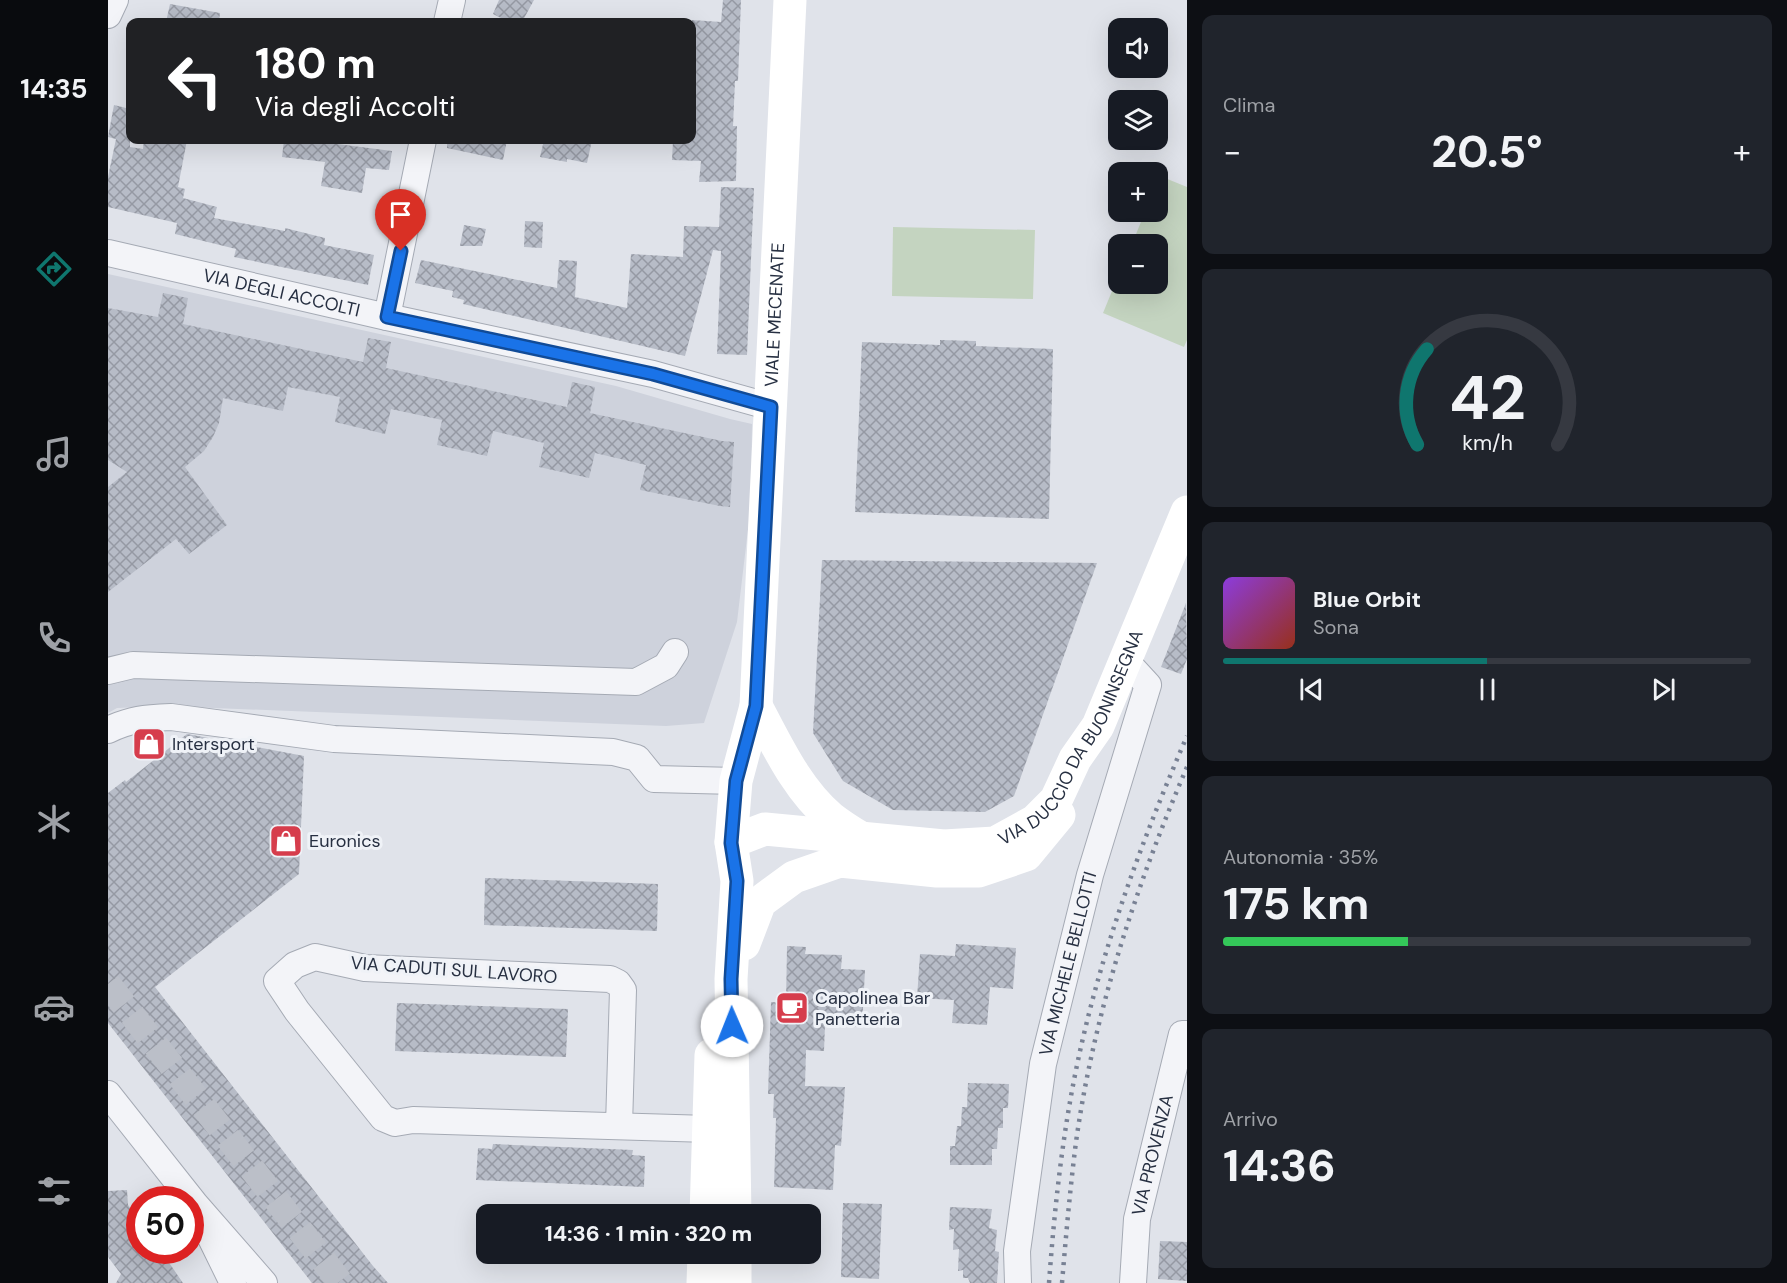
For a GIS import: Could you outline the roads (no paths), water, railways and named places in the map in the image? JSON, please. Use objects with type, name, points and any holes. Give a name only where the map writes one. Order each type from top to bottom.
[{"type":"main road","name":"VIALE MECENATE","points":[[735,1204],[731,979],[737,881],[731,843],[736,781],[756,706],[790,0]]},
{"type":"main road","name":"VIA DUCCIO DA BUONINSEGNA","points":[[731,843],[765,829],[944,846],[995,843],[1035,820],[1056,800],[1075,759],[1098,726],[1187,512]]},
{"type":"main road","points":[[756,706],[800,785],[830,817],[863,840]]},
{"type":"main road","name":"VIALE MECENATE","points":[[731,979],[760,902],[794,877],[840,861],[937,871],[979,871],[1026,855],[1067,805],[1087,765],[1098,726]]},
{"type":"main road","name":"VIALE MECENATE","points":[[706,1204],[717,880],[731,843]]},
{"type":"main road","points":[[731,843],[936,856],[956,871]]},
{"type":"main road","points":[[703,1283],[704,1264]]},
{"type":"main road","points":[[735,1264],[735,1283]]},
{"type":"street","points":[[108,15],[115,0]]},
{"type":"street","points":[[448,18],[452,0]]},
{"type":"street","points":[[387,317],[422,144]]},
{"type":"street","name":"VIA DEGLI ACCOLTI","points":[[108,253],[387,317],[653,374],[771,407]]},
{"type":"street","points":[[108,671],[133,665],[636,682],[666,666],[675,652]]},
{"type":"street","name":"VIA MICHELE BELLOTTI","points":[[1018,1283],[1017,1251],[1043,1064],[1090,875],[1148,685],[1125,660]]},
{"type":"street","points":[[108,730],[126,721],[171,717],[334,739],[613,752],[637,758],[654,779],[736,781]]},
{"type":"street","name":"VIA CADUTI SUL LAVORO","points":[[619,1126],[622,990],[618,982],[610,979],[365,968],[315,957],[295,965],[277,981],[297,1011],[344,1071],[383,1118],[394,1124],[413,1120],[709,1129]]},
{"type":"street","name":"VIA PROVENZA","points":[[1133,1283],[1137,1219],[1182,1034],[1187,1034]]},
{"type":"street","points":[[108,1094],[181,1186]]},
{"type":"street","points":[[204,1214],[264,1283]]},
{"type":"street","points":[[204,1223],[233,1283]]},
{"type":"tunnel","points":[[108,984],[341,1283]]},
{"type":"railway","points":[[1049,1283],[1069,1105],[1083,1036],[1121,905],[1152,820],[1187,736]]},
{"type":"railway","points":[[1062,1283],[1076,1142],[1094,1046],[1134,904],[1187,767]]},
{"type":"place","name":"Intersport","points":[[149,744]]},
{"type":"place","name":"Euronics","points":[[286,841]]},
{"type":"place","name":"Capolinea Bar Panetteria","points":[[792,1008]]}]
